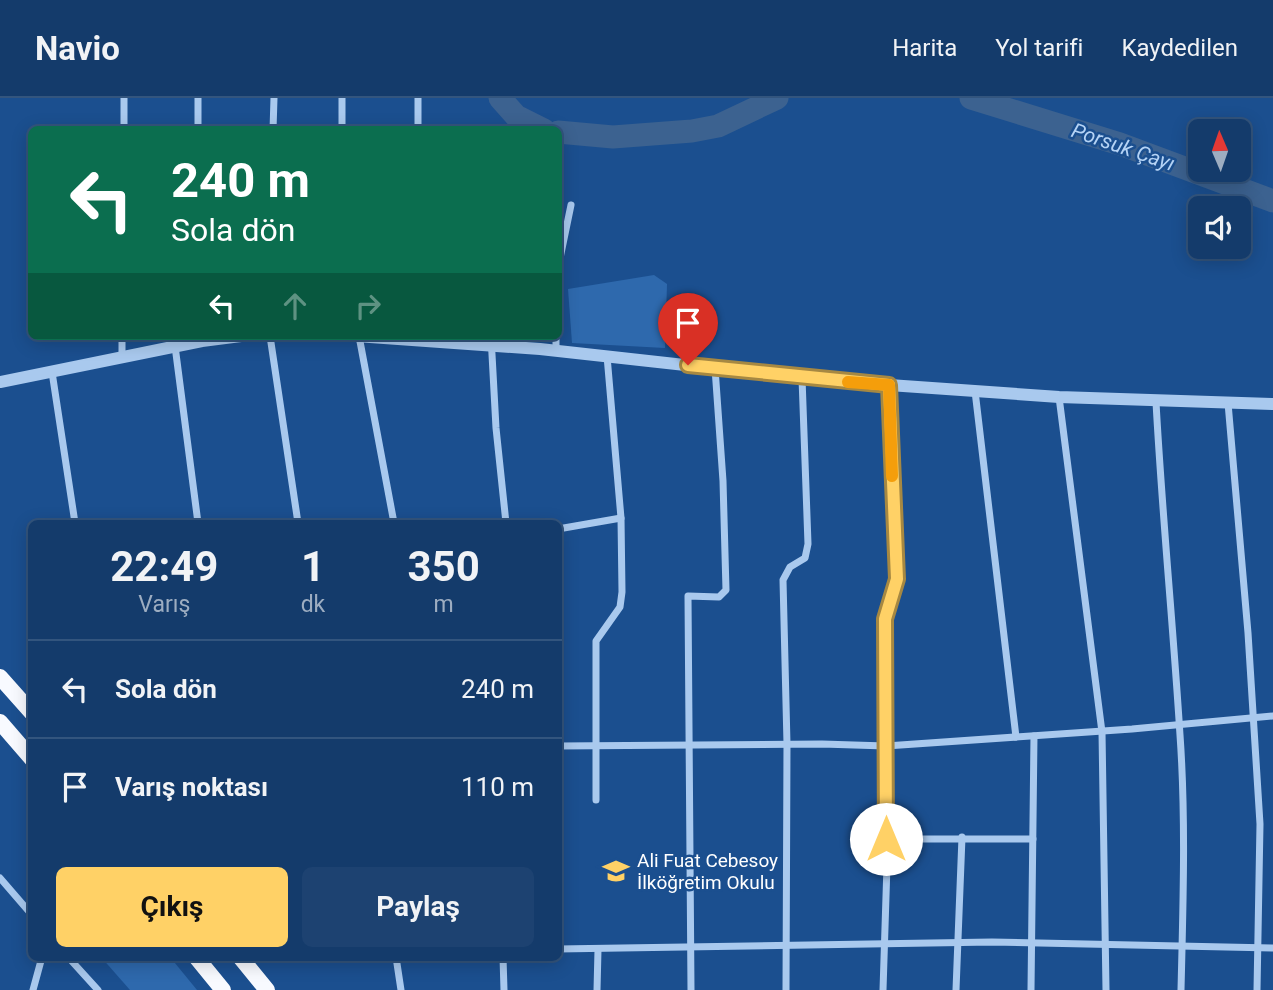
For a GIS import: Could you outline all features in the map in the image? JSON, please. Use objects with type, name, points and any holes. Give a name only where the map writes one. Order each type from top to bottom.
[{"type":"highway","points":[[1,674],[28,708]]},
{"type":"highway","points":[[0,722],[28,754]]},
{"type":"highway","points":[[199,961],[223,990]]},
{"type":"highway","points":[[243,961],[267,990]]},
{"type":"street","points":[[124,98],[124,126]]},
{"type":"street","points":[[198,98],[198,126]]},
{"type":"street","points":[[273,126],[274,98]]},
{"type":"street","points":[[342,98],[342,126]]},
{"type":"street","points":[[418,98],[418,126]]},
{"type":"street","points":[[562,249],[571,205]]},
{"type":"street","points":[[122,340],[122,357]]},
{"type":"street","points":[[0,382],[195,340]]},
{"type":"street","points":[[271,340],[298,520]]},
{"type":"street","points":[[359,340],[393,520]]},
{"type":"street","points":[[467,340],[802,378],[889,385],[1156,402],[1273,404]]},
{"type":"street","points":[[556,340],[556,351]]},
{"type":"street","points":[[491,341],[506,520]]},
{"type":"street","points":[[175,346],[198,520]]},
{"type":"street","points":[[596,800],[596,641],[621,607],[621,518],[607,356]]},
{"type":"street","points":[[691,990],[688,596],[719,597],[726,590],[715,368]]},
{"type":"street","points":[[52,372],[75,520]]},
{"type":"street","points":[[786,990],[787,744],[783,580],[790,567],[806,558],[808,544],[802,378]]},
{"type":"street","points":[[883,990],[886,839],[885,619],[897,579],[889,385]]},
{"type":"street","points":[[975,391],[1016,737]]},
{"type":"street","points":[[1059,397],[1102,732],[1107,944],[1105,990]]},
{"type":"street","points":[[1156,402],[1180,725],[1181,990]]},
{"type":"street","points":[[1228,403],[1248,633],[1260,824],[1257,990]]},
{"type":"street","points":[[562,528],[621,518]]},
{"type":"street","points":[[562,747],[787,744],[886,746],[1102,732],[1273,716]]},
{"type":"street","points":[[1031,990],[1034,736]]},
{"type":"street","points":[[957,990],[962,837]]},
{"type":"street","points":[[886,839],[1033,839]]},
{"type":"street","points":[[0,878],[28,910]]},
{"type":"street","points":[[562,950],[958,942],[1273,948]]},
{"type":"street","points":[[597,990],[598,950]]},
{"type":"street","points":[[33,990],[41,961]]},
{"type":"street","points":[[72,961],[98,990]]},
{"type":"street","points":[[397,961],[401,990]]},
{"type":"street","points":[[503,961],[504,990]]},
{"type":"shaded area","points":[[654,275],[667,284],[665,348],[572,343],[568,289]]},
{"type":"shaded area","points":[[105,961],[173,961],[197,990],[130,990]]},
{"type":"waterway","name":"Porsuk Çayı","points":[[500,98],[516,116],[536,126]]},
{"type":"waterway","name":"Porsuk Çayı","points":[[562,132],[613,137],[692,131],[718,126],[777,98]]},
{"type":"waterway","name":"Porsuk Çayı","points":[[971,98],[1120,144],[1273,201]]},
{"type":"slow traffic","points":[[848,382],[889,385],[892,476]]},
{"type":"place","name":"Ali Fuat Cebesoy İlköğretim Okulu","points":[[616,871]]},
{"type":"route","points":[[688,365],[889,385],[897,579],[885,619],[886,839]]}]
